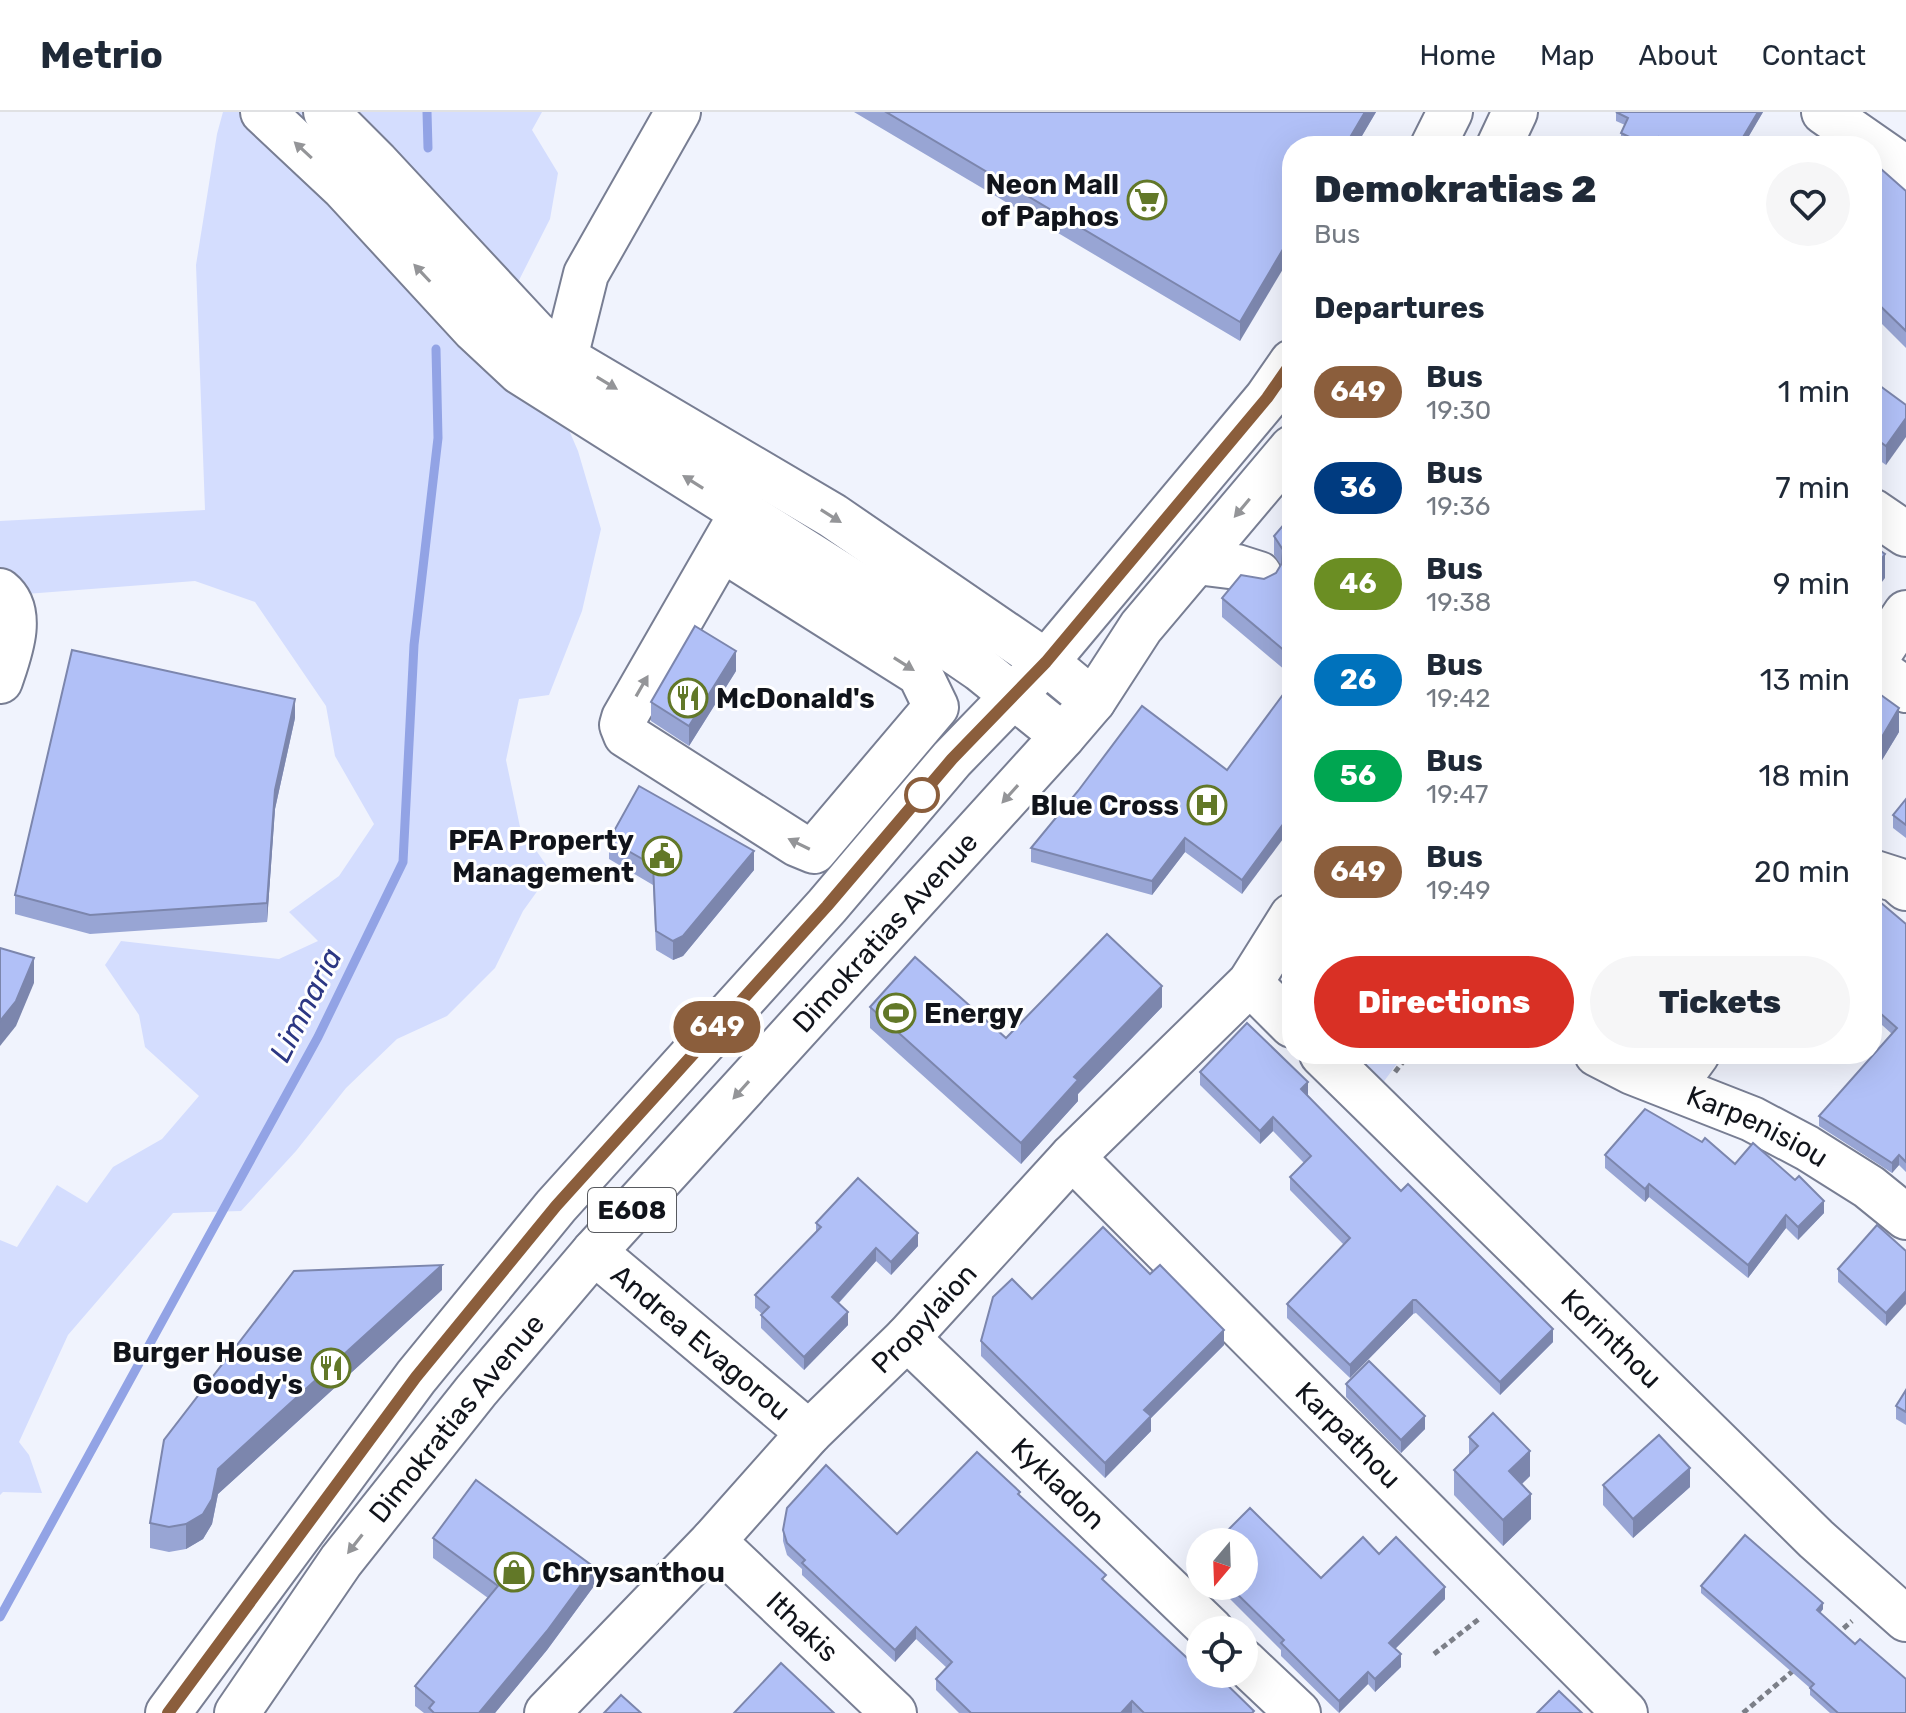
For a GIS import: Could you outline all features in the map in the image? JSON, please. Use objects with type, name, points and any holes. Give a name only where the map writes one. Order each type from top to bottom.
[{"type":"main road","points":[[263,112],[360,175],[505,299],[535,333],[565,358],[833,516],[1046,662],[1093,701]]},
{"type":"main road","points":[[326,112],[360,175],[475,330],[520,372],[732,531],[838,623],[920,674],[936,707],[814,851],[797,844],[626,735],[622,725],[732,531]]},
{"type":"main road","points":[[565,358],[586,274],[678,112]]},
{"type":"main road","points":[[1438,136],[1450,112]]},
{"type":"main road","points":[[1504,136],[1515,112]]},
{"type":"main road","points":[[1824,112],[1859,136]]},
{"type":"main road","points":[[1882,152],[1906,169]]},
{"type":"main road","name":"Dimokratias Avenue","points":[[168,1713],[407,1388],[546,1218],[827,906],[952,759],[1046,662],[1282,376]]},
{"type":"main road","name":"Dimokratias Avenue","points":[[237,1713],[341,1561],[476,1391],[594,1252],[1063,736],[1093,701],[1141,627],[1282,460]]},
{"type":"main road","points":[[1882,518],[1906,534]]},
{"type":"main road","points":[[732,531],[856,584],[1015,696],[1063,736]]},
{"type":"main road","points":[[1197,562],[1237,567],[1259,574]]},
{"type":"main road","points":[[0,591],[13,608],[14,623],[0,681]]},
{"type":"main road","points":[[1882,650],[1906,613]]},
{"type":"main road","points":[[1882,672],[1906,690]]},
{"type":"main road","points":[[1882,875],[1897,880],[1906,888]]},
{"type":"main road","name":"Propylaion","points":[[547,1713],[713,1541],[809,1433],[907,1338],[1072,1157],[1250,983],[1282,932]]},
{"type":"main road","points":[[1250,983],[1282,1015]]},
{"type":"main road","name":"Korinthou","points":[[1332,1064],[1816,1539],[1893,1608]]},
{"type":"main road","name":"Karpenisiou","points":[[1616,1064],[1632,1072],[1685,1070],[1752,1119],[1807,1148],[1869,1187],[1906,1217]]},
{"type":"main road","name":"Karpathou","points":[[1072,1157],[1625,1713]]},
{"type":"main road","name":"Andrea Evagorou","points":[[594,1252],[809,1433]]},
{"type":"main road","name":"Kykladon","points":[[907,1338],[1196,1616]]},
{"type":"main road","name":"Ithakis","points":[[713,1541],[894,1713]]},
{"type":"main road","points":[[1258,1675],[1298,1713]]},
{"type":"path","points":[[1434,1654],[1508,1596]]},
{"type":"path","points":[[1835,1636],[1893,1608]]},
{"type":"path","points":[[1743,1713],[1800,1665]]},
{"type":"shaded area","points":[[223,112],[542,112],[532,130],[558,173],[550,219],[511,296],[578,451],[601,529],[582,611],[549,695],[519,699],[506,760],[520,827],[551,872],[523,911],[495,968],[447,1016],[397,1039],[346,1088],[296,1151],[241,1211],[173,1213],[68,1335],[19,1442],[29,1455],[42,1493],[3,1492],[0,1495],[0,1240],[17,1247],[57,1185],[87,1203],[113,1167],[162,1139],[199,1096],[145,1047],[139,1015],[105,965],[121,941],[279,959],[318,941],[289,912],[339,876],[374,824],[335,756],[326,706],[255,602],[195,581],[0,596],[0,521],[205,510],[196,265]]},
{"type":"shaded area","points":[[1361,1064],[1397,1064],[1382,1084]]},
{"type":"building","name":"Neon Mall of Paphos","points":[[886,112],[1365,112],[1351,136],[1282,136],[1282,251],[1240,322]]},
{"type":"building","points":[[1616,112],[1758,112],[1744,136],[1627,136],[1621,133],[1628,118]]},
{"type":"building","points":[[1882,170],[1906,191],[1906,331],[1882,308]]},
{"type":"building","points":[[1882,387],[1906,405],[1906,418],[1886,446],[1882,443]]},
{"type":"building","points":[[1282,527],[1282,548],[1274,536]]},
{"type":"building","points":[[1282,563],[1282,649],[1222,598],[1241,575],[1264,579],[1276,573]]},
{"type":"building","points":[[695,626],[736,651],[689,726],[651,702]]},
{"type":"building","points":[[72,650],[295,699],[275,790],[267,903],[90,915],[15,895]]},
{"type":"building","name":"Blue Cross","points":[[1282,696],[1282,826],[1242,880],[1185,838],[1152,881],[1031,848],[1142,706],[1227,770]]},
{"type":"building","points":[[1882,696],[1899,708],[1882,737]]},
{"type":"building","points":[[639,786],[754,851],[683,936],[673,941],[656,931],[653,865],[609,840]]},
{"type":"building","points":[[1906,799],[1906,825],[1893,815]]},
{"type":"building","points":[[1882,904],[1906,924],[1906,1162],[1899,1155],[1892,1163],[1819,1116],[1865,1064],[1882,1064],[1882,1045],[1897,1028],[1882,1015]]},
{"type":"building","points":[[1107,934],[1162,986],[1074,1077],[1078,1080],[1021,1143],[870,1007],[915,957],[1006,1038]]},
{"type":"building","points":[[0,948],[34,958],[16,1001],[0,1021]]},
{"type":"building","points":[[1247,1023],[1282,1057],[1282,1064],[1289,1064],[1308,1082],[1301,1089],[1401,1191],[1408,1184],[1553,1329],[1500,1382],[1413,1300],[1350,1365],[1287,1304],[1350,1238],[1290,1177],[1311,1156],[1273,1117],[1260,1131],[1200,1072]]},
{"type":"building","points":[[1645,1109],[1702,1142],[1705,1138],[1735,1164],[1753,1143],[1795,1180],[1799,1176],[1824,1201],[1798,1227],[1786,1215],[1748,1265],[1649,1184],[1645,1189],[1605,1155]]},
{"type":"building","points":[[858,1178],[918,1233],[891,1262],[876,1248],[832,1297],[848,1312],[804,1357],[761,1315],[769,1307],[755,1295],[821,1227],[816,1223]]},
{"type":"building","points":[[1877,1225],[1906,1251],[1906,1291],[1886,1313],[1838,1269]]},
{"type":"building","points":[[1103,1227],[1150,1274],[1160,1265],[1224,1330],[1144,1410],[1151,1416],[1105,1463],[981,1341],[993,1297],[1012,1279],[1032,1299]]},
{"type":"building","points":[[442,1265],[218,1469],[212,1499],[203,1514],[186,1524],[169,1527],[150,1523],[164,1440],[294,1271]]},
{"type":"building","points":[[1369,1361],[1425,1416],[1401,1440],[1346,1384]]},
{"type":"building","points":[[1906,1390],[1906,1412],[1896,1406]]},
{"type":"building","points":[[1493,1413],[1530,1451],[1509,1471],[1531,1494],[1503,1520],[1454,1470],[1478,1446],[1469,1437]]},
{"type":"building","points":[[1659,1435],[1690,1468],[1633,1519],[1603,1485]]},
{"type":"building","points":[[977,1452],[1106,1575],[1102,1579],[1186,1657],[1186,1688],[1230,1688],[1254,1711],[1144,1713],[1132,1701],[1121,1713],[971,1713],[936,1679],[952,1662],[916,1627],[895,1650],[802,1563],[805,1560],[787,1543],[783,1530],[787,1508],[826,1465],[897,1534]]},
{"type":"building","points":[[476,1480],[594,1567],[547,1631],[479,1713],[434,1713],[429,1708],[434,1702],[415,1686],[498,1586],[433,1538]]},
{"type":"building","points":[[1250,1508],[1321,1578],[1363,1537],[1379,1554],[1396,1537],[1445,1587],[1389,1643],[1401,1654],[1375,1679],[1368,1672],[1339,1701],[1243,1600],[1258,1600],[1258,1528],[1230,1528]]},
{"type":"building","points":[[1745,1535],[1823,1603],[1817,1610],[1855,1644],[1860,1639],[1906,1679],[1906,1713],[1838,1713],[1810,1688],[1814,1684],[1701,1586]]},
{"type":"building","points":[[781,1663],[834,1713],[734,1713]]},
{"type":"building","points":[[1559,1691],[1582,1713],[1537,1713]]},
{"type":"building","points":[[621,1695],[641,1713],[604,1713]]},
{"type":"waterway","name":"Limnaria","points":[[427,112],[428,148]]},
{"type":"waterway","name":"Limnaria","points":[[0,1617],[318,1037],[403,862],[414,645],[438,438],[436,349]]},
{"type":"bus line","name":"649","points":[[168,1713],[416,1377],[556,1206],[827,906],[952,759],[1046,662],[1282,376]]},
{"type":"place","name":"Neon Mall of Paphos","points":[[1147,200]]},
{"type":"place","name":"McDonald's","points":[[688,698]]},
{"type":"place","name":"Blue Cross","points":[[1207,805]]},
{"type":"place","name":"PFA Property Management","points":[[662,856]]},
{"type":"place","name":"Energy","points":[[896,1013]]},
{"type":"place","name":"Burger House Goody's","points":[[331,1368]]},
{"type":"place","name":"Chrysanthou","points":[[514,1572]]}]
